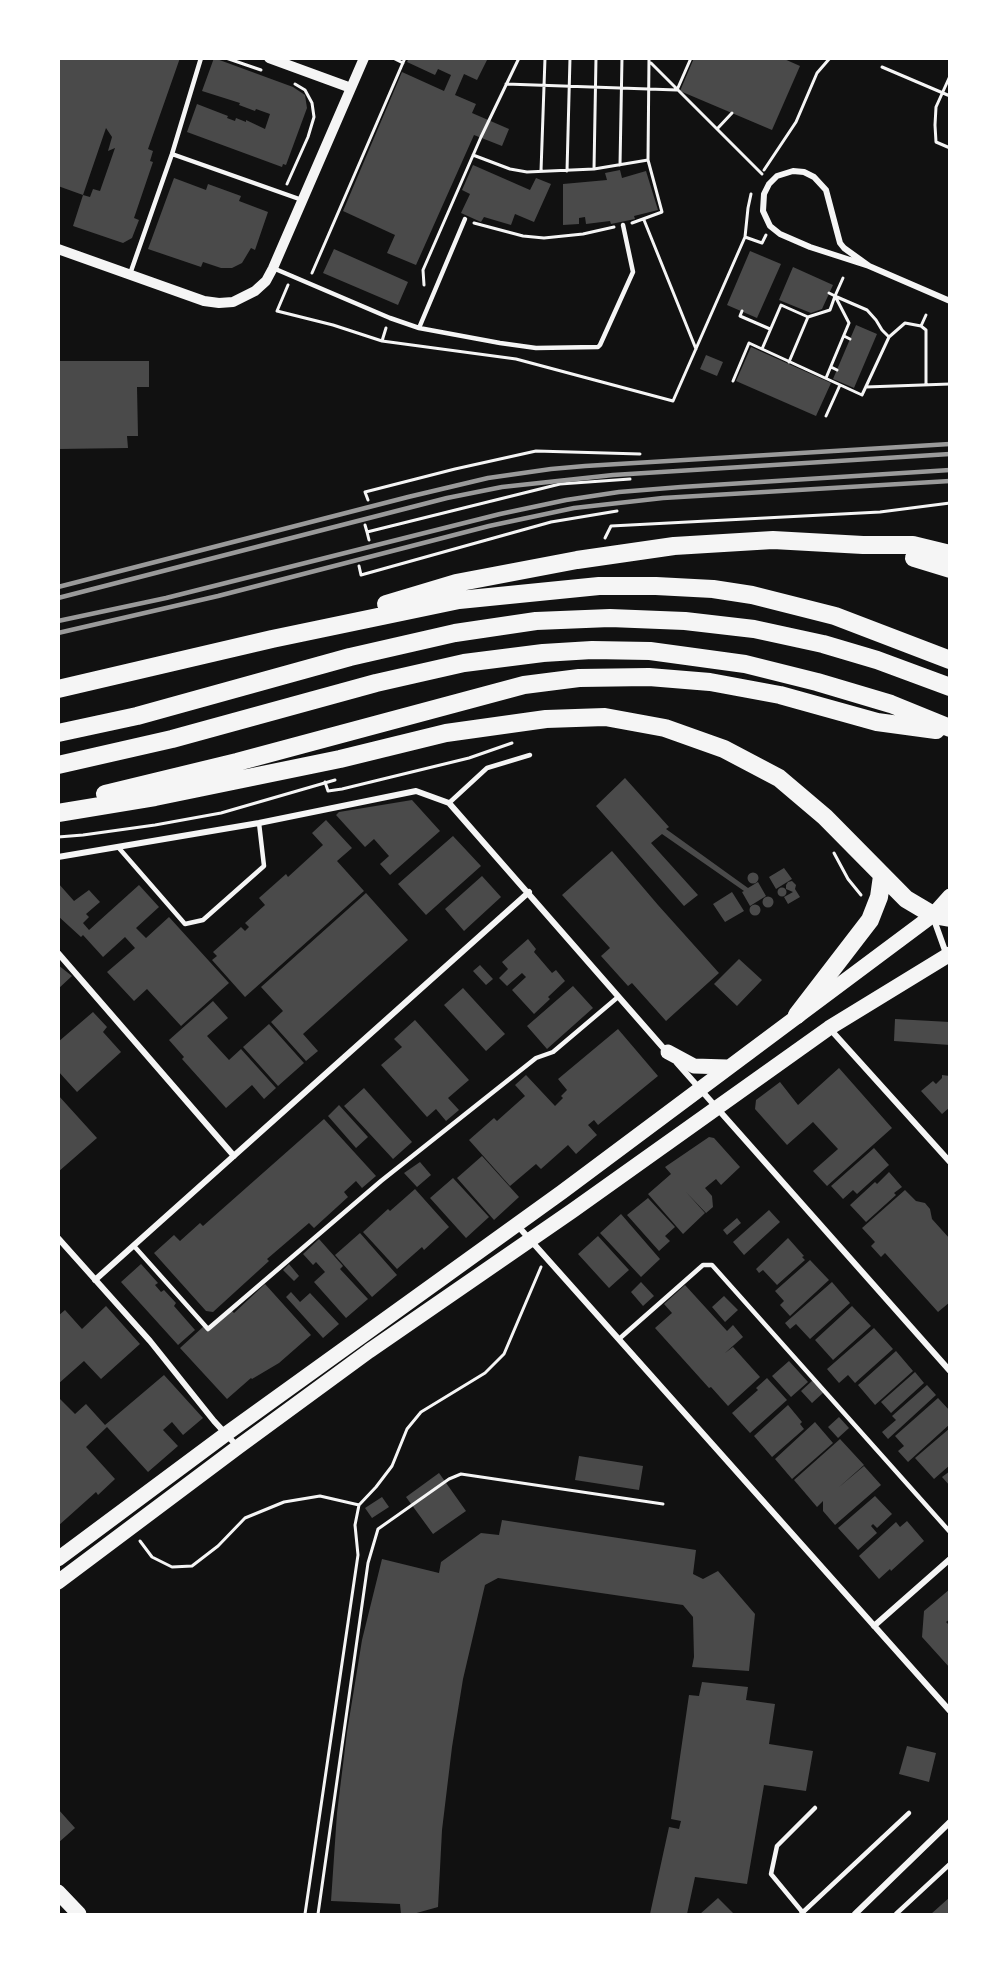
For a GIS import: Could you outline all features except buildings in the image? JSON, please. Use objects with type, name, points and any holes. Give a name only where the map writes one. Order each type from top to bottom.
[{"type":"highway","points":[[272,639],[456,583],[577,560],[674,546],[773,540],[913,545],[950,554]]},
{"type":"highway","points":[[863,545],[933,562],[950,569]]},
{"type":"highway","points":[[58,689],[272,639],[459,600],[599,586],[713,589],[752,595],[835,616],[950,660]]},
{"type":"highway","points":[[58,733],[137,716],[350,657],[455,633],[536,621],[621,618],[685,621],[754,629],[834,647],[950,687]]},
{"type":"highway","points":[[58,765],[172,739],[376,683],[464,663],[543,653],[592,650],[650,651],[745,664],[891,704],[950,730]]},
{"type":"highway","points":[[58,803],[123,790],[237,762],[524,685],[579,678],[649,677],[710,682],[780,695],[877,722],[950,730]]},
{"type":"highway","points":[[58,813],[166,795],[340,759],[446,733],[546,718],[605,717],[665,728],[724,749],[779,777],[825,817],[906,899],[941,918]]},
{"type":"highway","points":[[797,1016],[870,921],[879,897],[882,876]]},
{"type":"main road","points":[[61,1553],[517,1224],[797,1016],[941,918],[950,896]]},
{"type":"main road","points":[[58,1582],[369,1351],[829,1028],[949,956]]},
{"type":"main road","points":[[668,1052],[694,1066],[727,1067]]},
{"type":"main road","points":[[58,1892],[79,1914]]},
{"type":"street","points":[[269,58],[351,88]]},
{"type":"street","points":[[58,249],[204,301],[226,303],[245,297],[261,286],[273,268],[364,58]]},
{"type":"street","points":[[869,266],[840,243],[826,190],[819,181],[810,174],[799,171],[777,176],[769,184],[762,205],[764,216],[770,226],[780,234],[810,247],[869,266],[950,301]]},
{"type":"street","points":[[58,857],[259,823],[416,791],[449,803],[716,1108],[948,1367]]},
{"type":"street","points":[[95,1280],[528,892]]},
{"type":"street","points":[[941,918],[949,956]]},
{"type":"street","points":[[58,952],[234,1156]]},
{"type":"street","points":[[829,1028],[950,1162]]},
{"type":"street","points":[[517,1224],[950,1710]]},
{"type":"street","points":[[58,1238],[150,1341],[238,1447]]},
{"type":"street","points":[[61,1553],[77,1568]]},
{"type":"street","points":[[874,1626],[950,1559]]},
{"type":"street","points":[[855,1914],[950,1822]]},
{"type":"lane","points":[[130,274],[172,154],[201,58]]},
{"type":"lane","points":[[172,154],[302,200]]},
{"type":"lane","points":[[419,328],[465,219]]},
{"type":"lane","points":[[273,268],[419,328],[536,348],[598,347],[633,272],[623,225]]},
{"type":"lane","points":[[449,803],[487,768],[530,755]]},
{"type":"lane","points":[[118,847],[185,924],[203,920],[264,866],[259,823]]},
{"type":"lane","points":[[134,1246],[208,1329],[381,1181],[536,1058],[554,1052],[618,997]]},
{"type":"lane","points":[[619,1340],[703,1264],[712,1265],[950,1532]]},
{"type":"lane","points":[[815,1808],[777,1846],[771,1874],[802,1914],[909,1813]]},
{"type":"lane","points":[[896,1914],[950,1864]]},
{"type":"path","points":[[226,58],[267,73]]},
{"type":"path","points":[[393,58],[404,61],[312,273],[296,265],[277,311],[333,325],[382,341],[516,358],[673,401],[745,237],[752,192]]},
{"type":"path","points":[[424,287],[423,270],[505,84],[519,58]]},
{"type":"path","points":[[541,171],[545,58]]},
{"type":"path","points":[[567,171],[570,58]]},
{"type":"path","points":[[594,169],[596,58]]},
{"type":"path","points":[[620,165],[622,58]]},
{"type":"path","points":[[677,90],[691,58]]},
{"type":"path","points":[[649,60],[762,174],[796,122],[817,73],[830,58]]},
{"type":"path","points":[[448,211],[501,231],[544,238],[583,234],[623,225],[662,212],[648,160],[649,60]]},
{"type":"path","points":[[882,67],[950,96]]},
{"type":"path","points":[[950,76],[936,107],[936,142],[950,148]]},
{"type":"path","points":[[282,193],[308,137],[314,117],[312,103],[305,90],[288,80]]},
{"type":"path","points":[[505,84],[677,90]]},
{"type":"path","points":[[717,129],[732,113]]},
{"type":"path","points":[[473,155],[510,169],[526,172],[594,169],[648,160]]},
{"type":"path","points":[[644,219],[696,349]]},
{"type":"path","points":[[745,237],[762,243],[770,226]]},
{"type":"path","points":[[789,362],[808,317],[830,309],[843,278]]},
{"type":"path","points":[[829,293],[867,310],[889,337]]},
{"type":"path","points":[[826,378],[849,323],[835,296]]},
{"type":"path","points":[[762,349],[780,306],[797,310],[808,317]]},
{"type":"path","points":[[742,311],[740,316],[770,329]]},
{"type":"path","points":[[921,326],[926,315]]},
{"type":"path","points":[[733,381],[749,344],[862,395],[889,337],[905,323],[921,326],[926,330],[926,385]]},
{"type":"path","points":[[844,336],[850,339]]},
{"type":"path","points":[[831,367],[837,370]]},
{"type":"path","points":[[866,387],[950,384]]},
{"type":"path","points":[[826,416],[840,385]]},
{"type":"path","points":[[368,500],[365,492],[536,451],[640,454]]},
{"type":"path","points":[[367,532],[560,484],[630,479]]},
{"type":"path","points":[[880,512],[950,503]]},
{"type":"path","points":[[359,566],[361,575],[551,522],[617,511]]},
{"type":"path","points":[[365,525],[369,540]]},
{"type":"path","points":[[325,782],[328,791],[342,789],[469,758],[515,742]]},
{"type":"path","points":[[58,837],[155,825],[221,813],[334,780]]},
{"type":"path","points":[[830,845],[848,879],[864,899]]},
{"type":"path","points":[[306,1914],[358,1555],[355,1525],[359,1505],[392,1466],[407,1429],[421,1412],[485,1373],[504,1354],[546,1257]]},
{"type":"path","points":[[318,1914],[368,1563],[378,1529],[448,1479],[461,1474],[663,1504]]},
{"type":"path","points":[[131,1528],[152,1557],[172,1567],[192,1566],[218,1546],[245,1518],[284,1502],[320,1496],[359,1505]]},
{"type":"railway","points":[[58,587],[488,478],[585,466],[950,444]]},
{"type":"railway","points":[[58,598],[447,498],[502,487],[613,475],[950,454]]},
{"type":"railway","points":[[58,621],[166,598],[500,514],[566,500],[619,492],[681,487],[950,470]]},
{"type":"railway","points":[[58,633],[218,596],[489,526],[574,508],[663,498],[950,481]]}]
